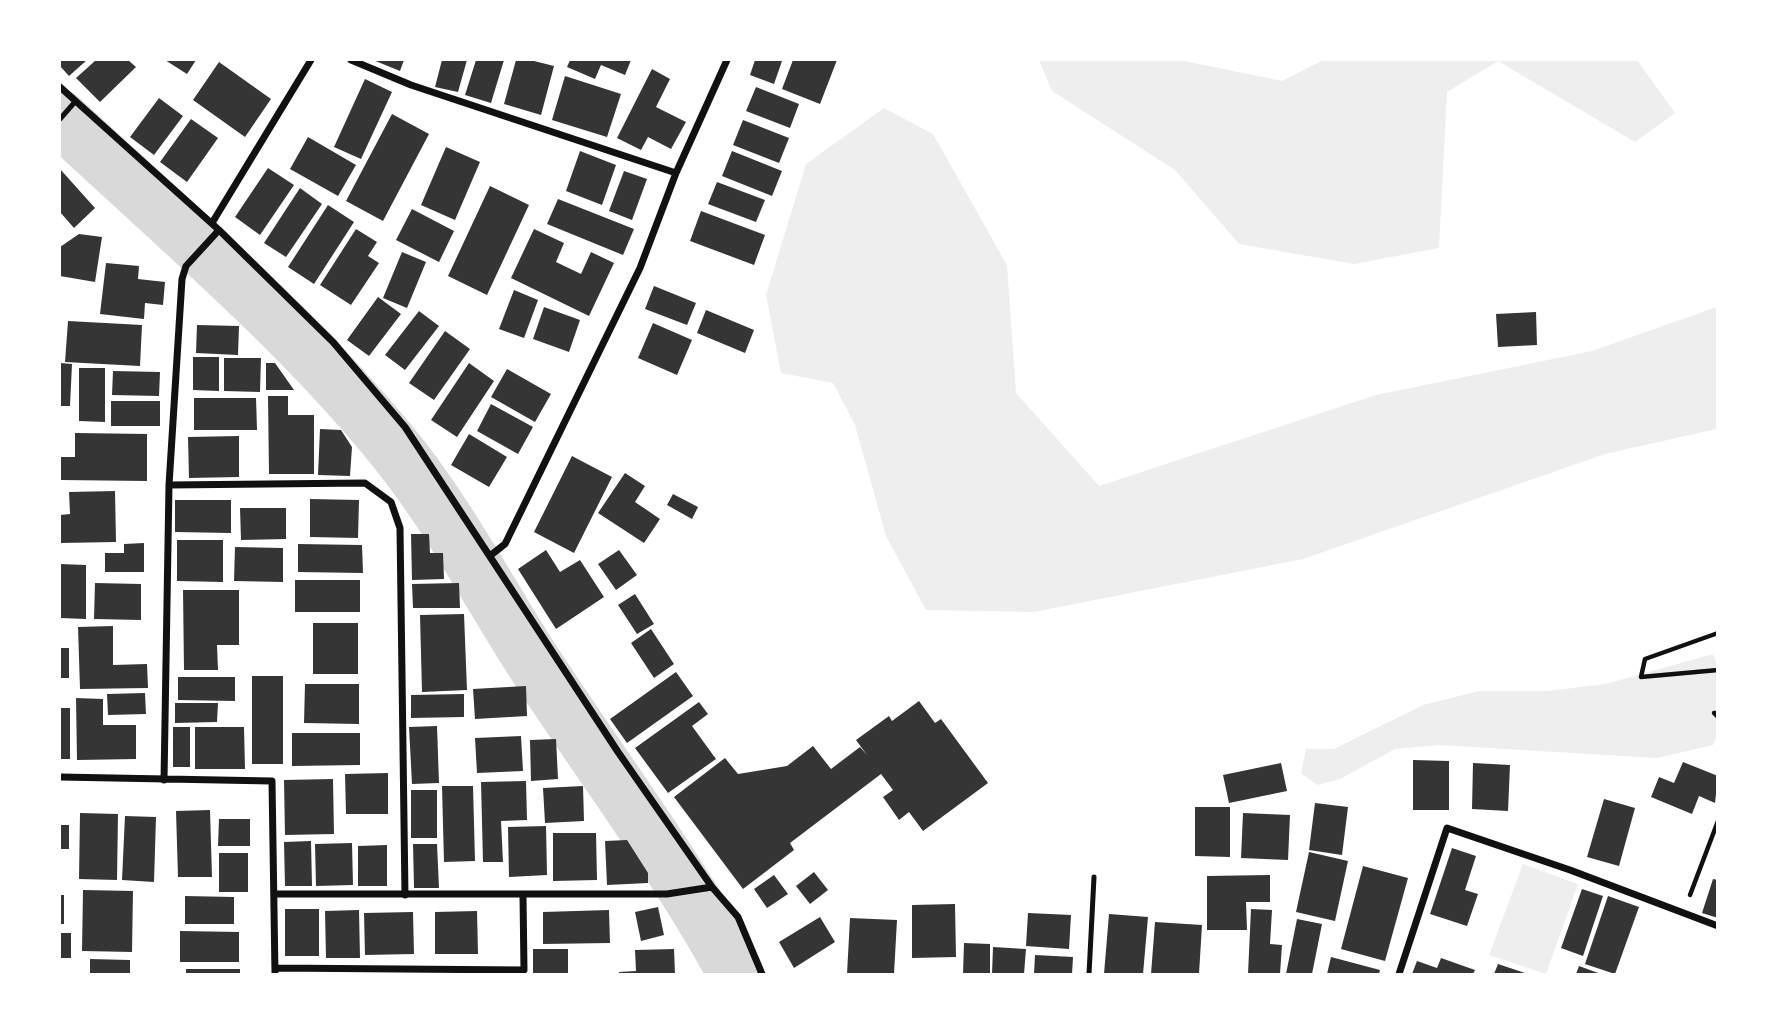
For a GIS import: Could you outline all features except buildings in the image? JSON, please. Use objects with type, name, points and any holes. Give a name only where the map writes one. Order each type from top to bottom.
[{"type":"street","points":[[212,223],[311,60]]},
{"type":"street","points":[[351,60],[411,85],[676,173]]},
{"type":"street","points":[[491,555],[505,544],[640,268],[676,173],[727,60]]},
{"type":"street","points":[[60,86],[74,103],[212,223],[333,342],[405,427],[708,889],[738,917],[762,975]]},
{"type":"street","points":[[164,780],[169,485],[182,279],[186,266],[219,230]]},
{"type":"street","points":[[169,485],[365,483],[391,502],[400,528],[405,895]]},
{"type":"street","points":[[60,777],[272,781],[275,971],[524,971],[523,896]]},
{"type":"street","points":[[1399,975],[1447,828],[1717,926]]},
{"type":"street","points":[[274,894],[523,896],[676,894],[708,889]]},
{"type":"lane","points":[[60,119],[74,103]]},
{"type":"lane","points":[[1088,975],[1094,877]]},
{"type":"path","points":[[1717,633],[1645,659],[1641,677],[1717,670]]},
{"type":"path","points":[[1684,912],[1717,821]]},
{"type":"shaded area","points":[[1039,60],[1180,60],[1282,81],[1323,60],[1637,60],[1675,113],[1635,142],[1498,61],[1447,92],[1439,248],[1354,264],[1239,244],[1175,170],[1052,91]]},
{"type":"shaded area","points":[[884,108],[933,134],[1007,265],[1016,393],[1099,486],[1376,395],[1592,351],[1717,307],[1717,429],[1605,454],[1303,559],[1034,612],[926,610],[886,536],[855,425],[833,383],[781,373],[766,295],[806,164]]},
{"type":"shaded area","points":[[1713,654],[1717,663],[1717,736],[1713,745],[1657,758],[1439,745],[1395,749],[1340,779],[1317,785],[1301,773],[1306,749],[1334,749],[1423,705],[1479,691],[1548,691],[1606,684]]},
{"type":"shaded area","points":[[1523,864],[1578,884],[1546,974],[1489,955]]},
{"type":"waterway","points":[[60,118],[272,316],[352,399],[410,468],[446,520],[555,695],[688,892],[736,974]]}]
